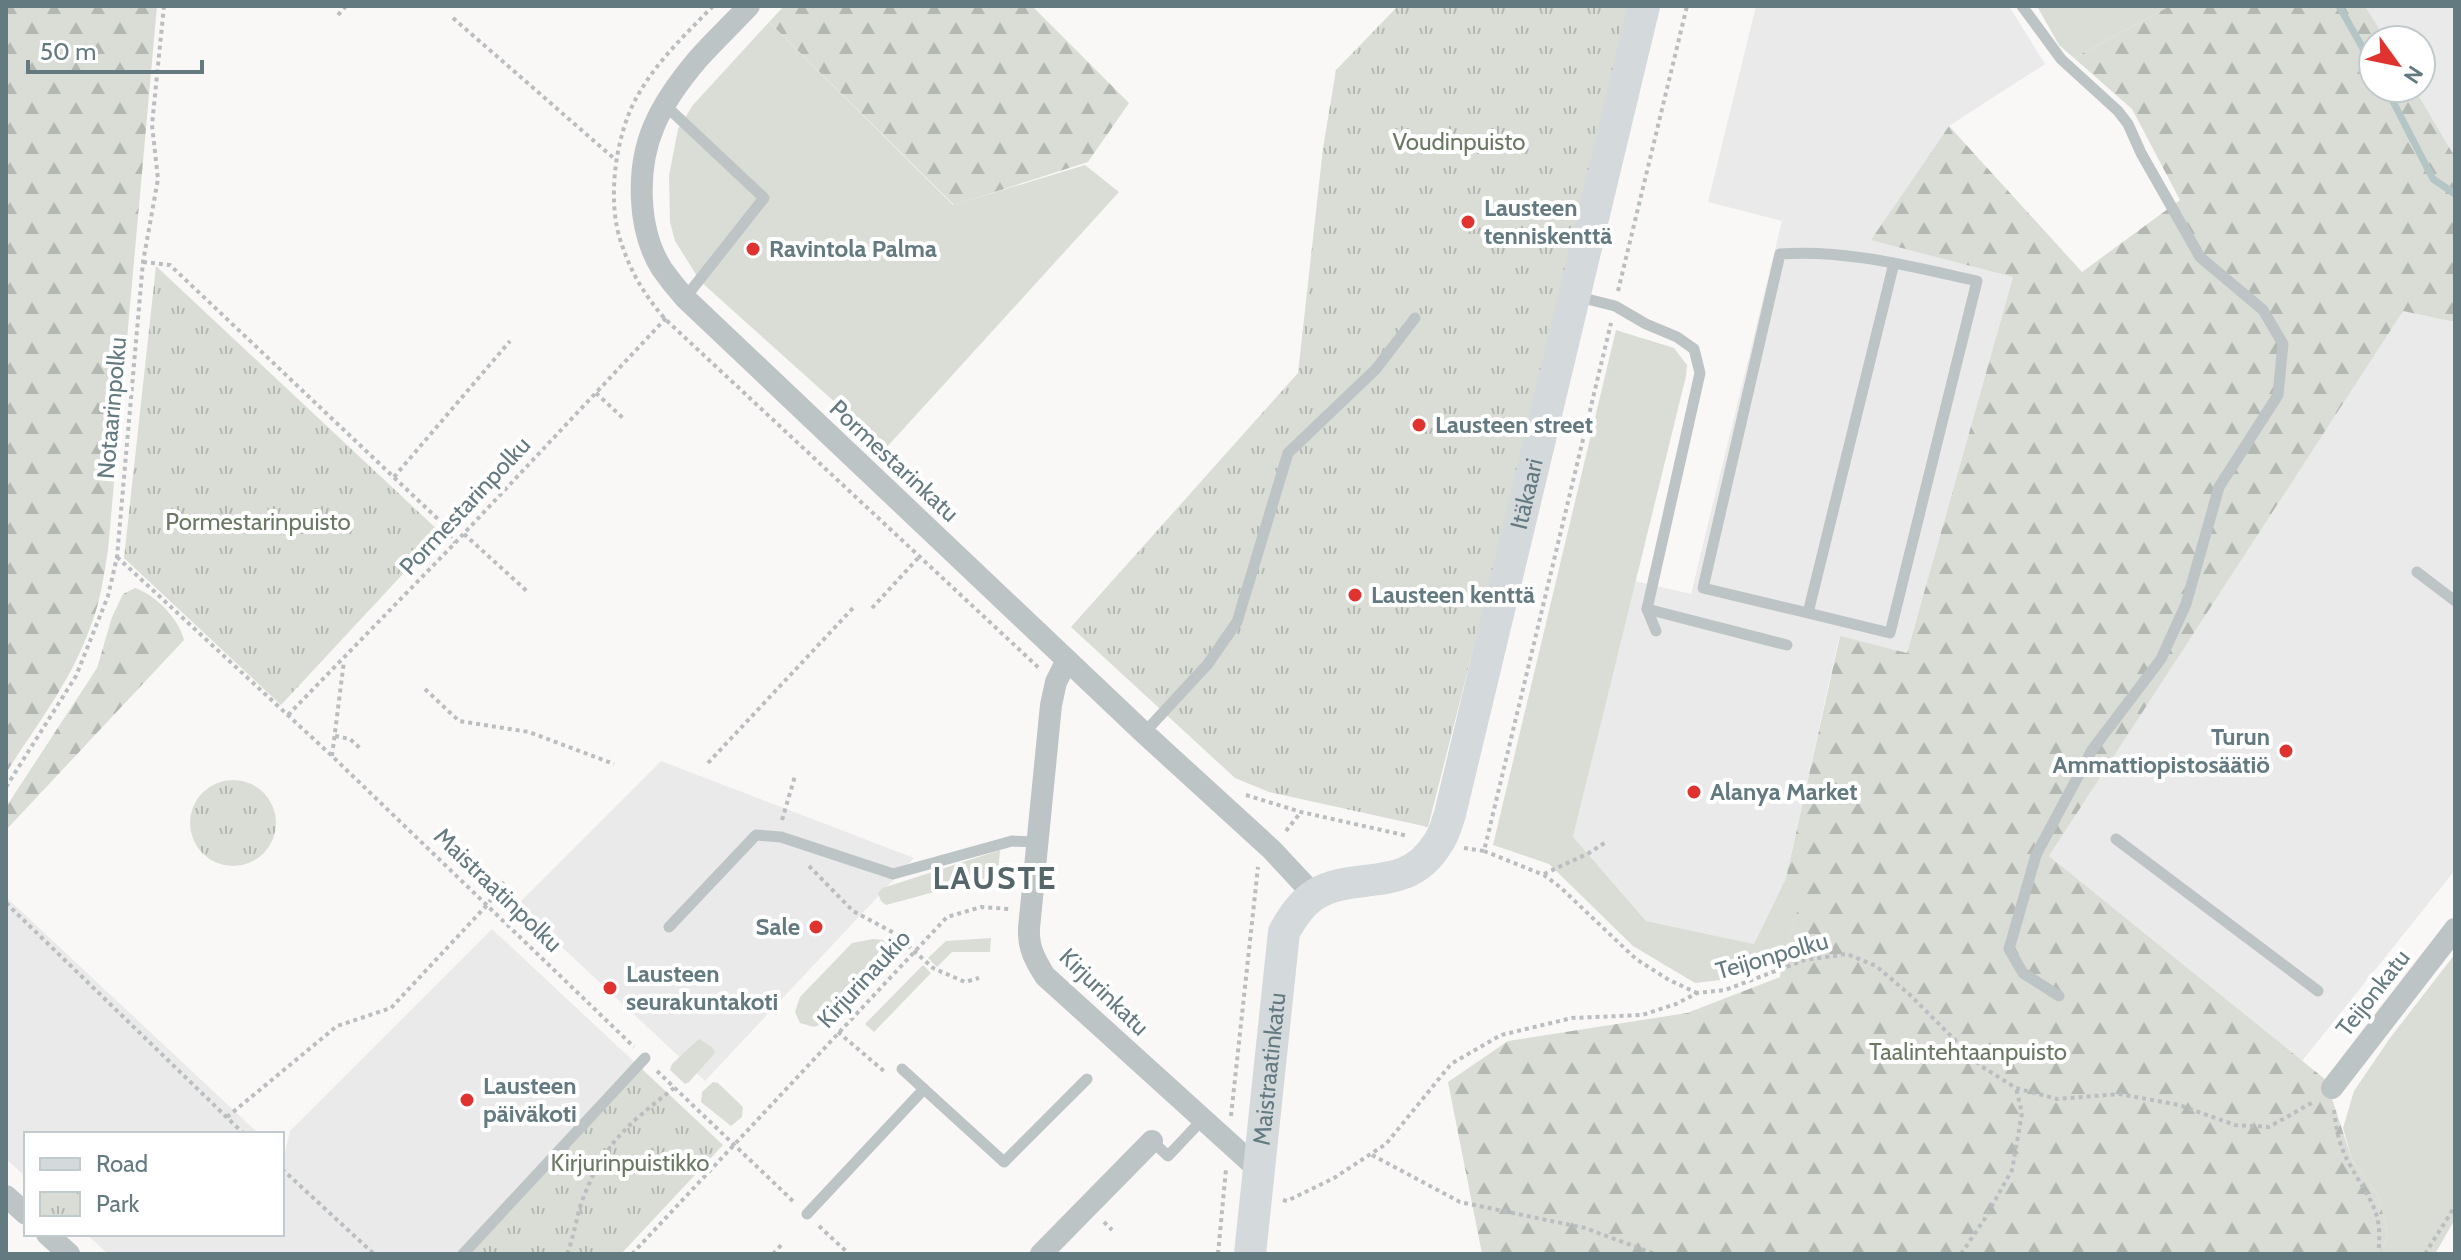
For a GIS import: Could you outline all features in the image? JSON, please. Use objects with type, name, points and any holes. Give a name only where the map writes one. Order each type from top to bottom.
[{"type":"street","name":"Pormestarinkatu","points":[[749,6],[698,59],[653,126],[643,169],[644,212],[651,244],[661,268],[685,298],[1144,733],[1272,850],[1314,895]]},
{"type":"street","name":"Itäkaari","points":[[1314,895],[1335,887],[1396,877],[1427,857],[1439,843],[1450,814],[1644,6]]},
{"type":"street","name":"Kirjurinkatu","points":[[1067,660],[1056,682],[1051,705],[1031,908],[1029,940],[1033,958],[1045,976],[1228,1144],[1257,1182]]},
{"type":"street","name":"Maistraatinkatu","points":[[1250,1254],[1281,942],[1291,919],[1314,895]]},
{"type":"street","name":"Teijonkatu","points":[[2332,1088],[2455,929]]},
{"type":"street","points":[[1041,1254],[1152,1141]]},
{"type":"street","points":[[6,1196],[24,1212]]},
{"type":"street","points":[[49,1236],[69,1254]]},
{"type":"lane","points":[[2022,6],[2061,59],[2128,124],[2200,257],[2263,310],[2283,344],[2278,395],[2219,487],[2186,604],[2161,659],[2092,750],[2036,855],[2009,949],[2023,973],[2059,996]]},
{"type":"lane","points":[[665,105],[764,198],[685,298]]},
{"type":"lane","points":[[1799,253],[1894,263],[1977,281],[1890,633],[1808,613],[1703,588],[1780,254],[1799,253]]},
{"type":"lane","points":[[1808,613],[1894,263]]},
{"type":"lane","points":[[1575,296],[1615,306],[1677,337],[1694,349],[1700,373],[1647,609],[1656,631]]},
{"type":"lane","points":[[1144,733],[1207,665],[1237,622],[1288,453],[1376,369],[1415,318]]},
{"type":"lane","points":[[2417,572],[2455,601]]},
{"type":"lane","points":[[1647,609],[1787,645]]},
{"type":"lane","points":[[669,927],[756,835],[781,837],[893,874],[1012,841],[1037,842]]},
{"type":"lane","points":[[2116,839],[2318,991]]},
{"type":"lane","points":[[463,1254],[645,1058]]},
{"type":"lane","points":[[902,1069],[1004,1162],[1087,1079]]},
{"type":"lane","points":[[807,1214],[924,1089]]},
{"type":"lane","points":[[1152,1141],[1168,1156],[1202,1120]]},
{"type":"path","name":"Notaarinpolku","points":[[6,787],[76,676],[108,596],[117,557],[143,262],[158,179],[152,125],[164,6]]},
{"type":"path","points":[[338,15],[346,6]]},
{"type":"path","points":[[1484,851],[1687,6]]},
{"type":"path","points":[[453,18],[617,161]]},
{"type":"path","points":[[143,262],[170,265],[441,522],[455,543]]},
{"type":"path","name":"Pormestarinpolku","points":[[288,715],[464,534],[665,319]]},
{"type":"path","points":[[394,477],[510,341]]},
{"type":"path","points":[[596,393],[625,420]]},
{"type":"path","points":[[464,534],[529,593]]},
{"type":"path","name":"Maistraatinpolku","points":[[117,557],[332,756],[849,1254]]},
{"type":"path","points":[[872,608],[919,557]]},
{"type":"path","points":[[708,763],[853,608]]},
{"type":"path","points":[[332,756],[344,659]]},
{"type":"path","points":[[425,689],[464,723],[529,732],[614,764]]},
{"type":"path","points":[[335,736],[350,739],[362,750]]},
{"type":"path","points":[[795,776],[780,829],[781,837],[853,911],[894,933],[940,972],[965,982],[979,978]]},
{"type":"path","points":[[1243,794],[1301,812],[1419,838]]},
{"type":"path","points":[[1544,875],[1606,842]]},
{"type":"path","points":[[1456,846],[1484,851],[1544,875],[1636,959],[1697,993]]},
{"type":"path","points":[[1218,1254],[1257,869]]},
{"type":"path","points":[[227,1117],[337,1026],[391,1008],[487,905],[504,882]]},
{"type":"path","points":[[6,903],[242,1132]]},
{"type":"path","name":"Kirjurinaukio","points":[[632,1254],[947,917],[981,907],[1031,908]]},
{"type":"path","name":"Teijonpolku","points":[[1225,1185],[1257,1182],[1287,1201],[1334,1178],[1386,1144],[1451,1064],[1501,1035],[1572,1018],[1642,1015],[1676,1004],[1697,993],[1725,990],[1805,960],[1847,954],[1876,966],[1921,1005],[1981,1066],[2016,1088],[2057,1099],[2120,1094],[2179,1105],[2235,1125],[2269,1127],[2306,1108],[2332,1088]]},
{"type":"path","points":[[838,1032],[893,1079],[902,1069]]},
{"type":"path","points":[[567,1254],[582,1203],[611,1143],[674,1088]]},
{"type":"path","points":[[1961,1254],[2012,1170],[2022,1113],[2016,1088]]},
{"type":"path","points":[[2332,1088],[2337,1133],[2349,1164],[2373,1202],[2381,1234],[2378,1254]]},
{"type":"path","points":[[1371,1154],[1460,1202],[1585,1228],[1655,1254]]},
{"type":"path","points":[[284,1171],[374,1254]]},
{"type":"path","points":[[2425,1254],[2455,1206]]},
{"type":"path","points":[[773,1254],[783,1243]]},
{"type":"shaded area","points":[[1756,6],[2009,6],[2045,64],[1949,126],[1872,239],[2013,277],[1907,653],[1839,637],[1786,878],[1754,944],[1646,921],[1573,838],[1635,581],[1691,594],[1782,221],[1708,202]]},
{"type":"shaded area","points":[[2365,6],[2455,6],[2455,157],[2424,104],[2437,104],[2437,24],[2376,24]]},
{"type":"shaded area","name":"Turun Ammattiopistosäätiö","points":[[2403,310],[2455,322],[2455,870],[2302,1061],[2049,856]]},
{"type":"shaded area","points":[[661,761],[914,858],[705,1081],[517,905]]},
{"type":"shaded area","points":[[6,897],[257,1132],[24,1132],[24,1175],[6,1159]]},
{"type":"shaded area","name":"Lausteen päiväkoti","points":[[492,929],[642,1069],[468,1254],[108,1254],[88,1236],[284,1236],[284,1157],[290,1131]]},
{"type":"green space","points":[[6,6],[157,6],[108,550],[101,589],[93,619],[73,666],[6,773]]},
{"type":"green space","points":[[784,6],[1032,6],[1129,103],[1088,162],[954,205],[769,22]]},
{"type":"green space","name":"Voudinpuisto","points":[[1398,6],[1629,6],[1551,343],[1428,827],[1269,792],[1235,778],[1071,627],[1298,373],[1323,148],[1336,70]]},
{"type":"green space","points":[[2037,6],[2170,6],[2074,58],[2059,45]]},
{"type":"green space","name":"Taalintehtaanpuisto","points":[[2170,6],[2365,6],[2376,24],[2357,24],[2357,104],[2424,104],[2455,157],[2455,322],[2403,311],[2049,856],[2326,1080],[2352,1160],[2379,1198],[2388,1235],[2380,1254],[1482,1254],[1448,1082],[1508,1041],[1687,1013],[1780,977],[1781,963],[1801,900],[1786,878],[1840,636],[1907,653],[2013,277],[1871,240],[1949,126],[2082,272],[2180,200],[2132,109],[2074,58]]},
{"type":"green space","points":[[769,22],[953,205],[1085,165],[1119,192],[886,448],[700,281],[675,241],[670,222],[669,176],[678,129],[693,105]]},
{"type":"green space","name":"Pormestarinpuisto","points":[[156,266],[441,533],[281,705],[124,558]]},
{"type":"green space","points":[[1616,330],[1674,348],[1687,365],[1573,837],[1646,921],[1754,944],[1786,878],[1802,899],[1781,963],[1729,979],[1695,983],[1633,946],[1549,864],[1493,845]]},
{"type":"green space","points":[[135,588],[166,609],[184,640],[6,830],[6,807],[97,668],[112,617],[123,594]]},
{"type":"green space","points":[[233,780],[257,787],[269,799],[276,823],[269,847],[257,859],[233,866],[209,859],[197,847],[190,823],[197,799],[209,787]]},
{"type":"green space","points":[[1000,850],[998,875],[886,905],[881,901],[878,893],[883,888]]},
{"type":"green space","points":[[991,938],[990,952],[952,952],[937,967],[928,958],[946,941]]},
{"type":"green space","points":[[884,940],[891,945],[890,962],[847,994],[824,1023],[814,1027],[800,1023],[795,1012],[800,997],[852,943]]},
{"type":"green space","points":[[2455,954],[2455,1219],[2435,1254],[2380,1254],[2388,1235],[2379,1198],[2352,1160],[2343,1128],[2354,1091],[2390,1038]]},
{"type":"green space","points":[[923,965],[931,973],[874,1032],[865,1024]]},
{"type":"green space","points":[[699,1039],[712,1047],[715,1053],[685,1084],[670,1070],[672,1064]]},
{"type":"green space","name":"Kirjurinpuistikko","points":[[642,1069],[723,1145],[621,1254],[468,1254]]},
{"type":"green space","points":[[713,1082],[718,1083],[743,1107],[742,1117],[731,1126],[701,1102],[702,1092]]},
{"type":"waterway","points":[[2339,6],[2357,38]]},
{"type":"waterway","points":[[2394,104],[2433,179],[2455,194]]},
{"type":"place","name":"Lausteen tenniskenttä","points":[[1468,222]]},
{"type":"place","name":"Ravintola Palma","points":[[753,249]]},
{"type":"place","name":"Lausteen street","points":[[1419,425]]},
{"type":"place","name":"Lausteen kenttä","points":[[1355,595]]},
{"type":"place","name":"Turun Ammattiopistosäätiö","points":[[2286,751]]},
{"type":"place","name":"Alanya Market","points":[[1694,792]]},
{"type":"place","name":"Sale","points":[[816,927]]},
{"type":"place","name":"Lausteen seurakuntakoti","points":[[610,988]]},
{"type":"place","name":"Lausteen päiväkoti","points":[[467,1100]]},
{"type":"district","name":"LAUSTE","points":[[995,878]]}]
